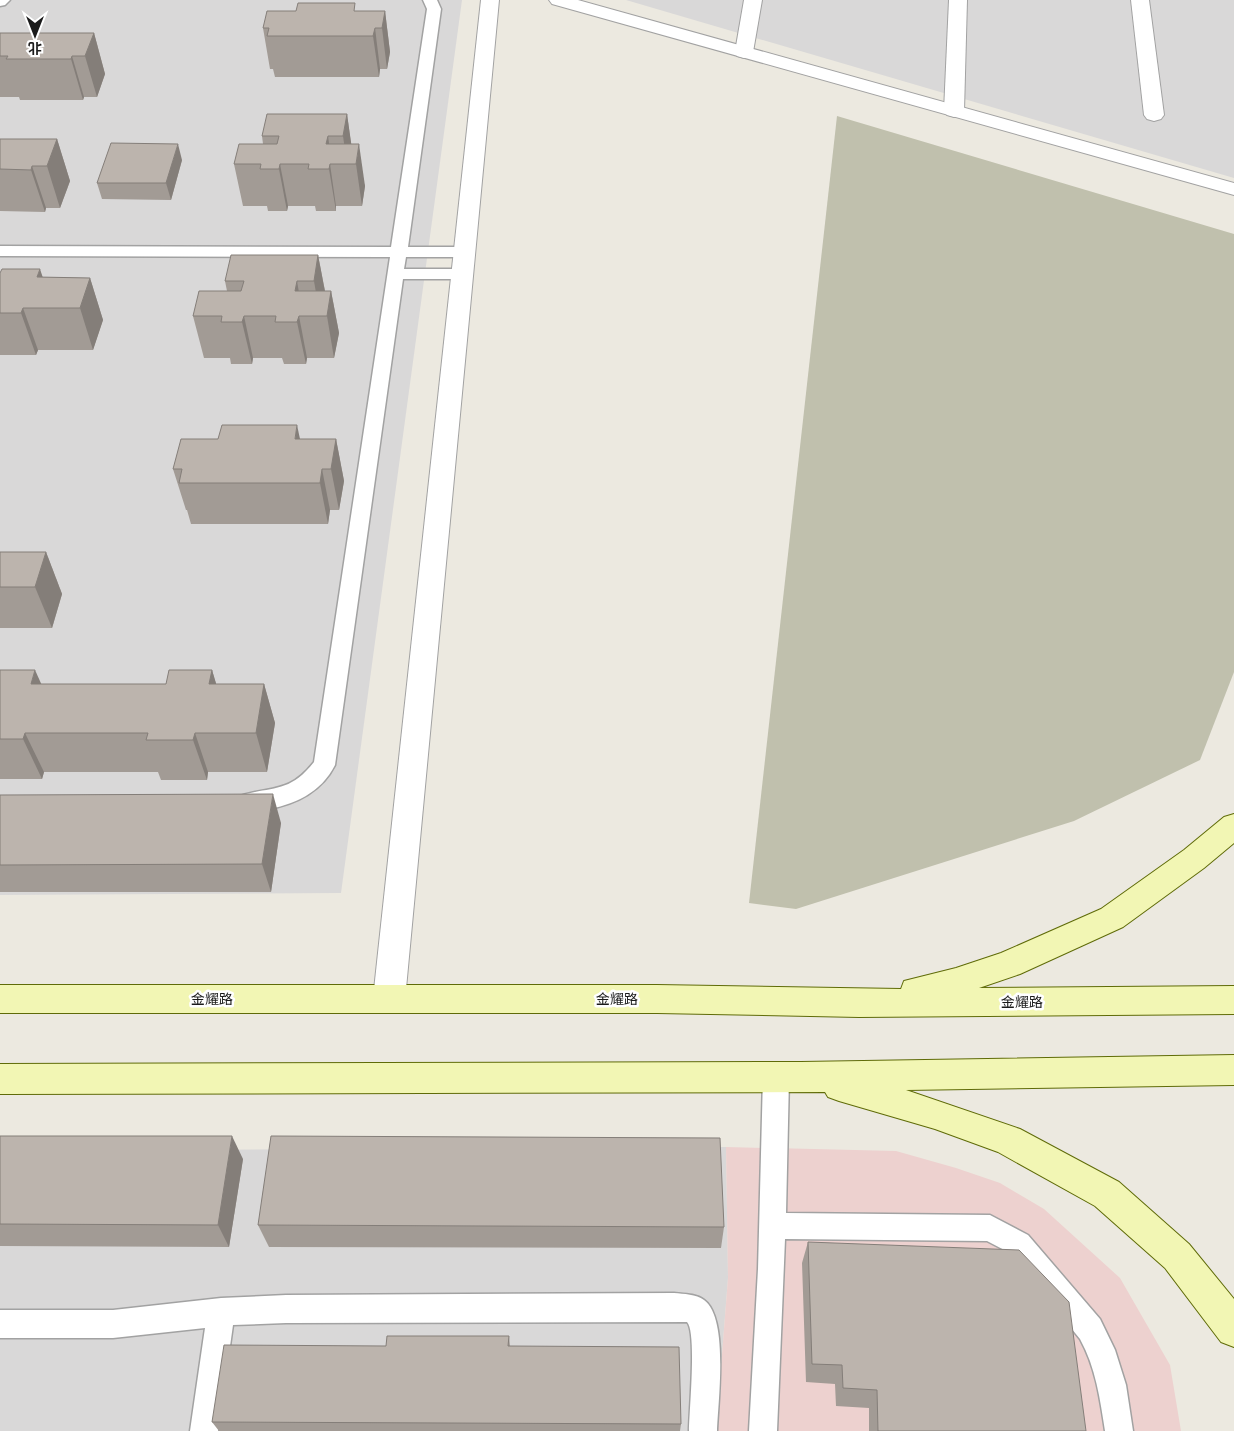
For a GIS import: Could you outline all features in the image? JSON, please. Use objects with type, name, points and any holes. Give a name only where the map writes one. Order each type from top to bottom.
[{"type":"main road","points":[[859,1003],[956,982],[1009,964],[1112,918],[1194,860],[1234,826]]},
{"type":"main road","name":"金耀路","points":[[0,998],[657,998],[859,1003],[1234,1000]]},
{"type":"main road","points":[[0,1079],[789,1077],[1234,1070]]},
{"type":"main road","points":[[789,1077],[868,1093],[1008,1140],[1107,1194],[1177,1256],[1228,1318],[1234,1329]]},
{"type":"street","points":[[389,998],[490,0]]},
{"type":"street","points":[[558,0],[1234,189]]},
{"type":"street","points":[[744,52],[754,0]]},
{"type":"street","points":[[954,111],[958,0]]},
{"type":"street","points":[[1140,0],[1154,115]]},
{"type":"lane","points":[[228,804],[284,797],[304,788],[315,778],[324,765],[434,9],[430,0]]},
{"type":"lane","points":[[0,251],[398,252],[464,263]]},
{"type":"lane","points":[[395,274],[464,263]]},
{"type":"lane","points":[[762,1431],[772,1226],[789,1077]]},
{"type":"lane","points":[[772,1226],[990,1228],[1001,1232],[1019,1244],[1090,1329],[1101,1350],[1112,1385],[1119,1431]]},
{"type":"lane","points":[[0,1324],[113,1324],[221,1312],[286,1309],[674,1307],[694,1309],[703,1320],[706,1342],[702,1431]]},
{"type":"lane","points":[[204,1431],[221,1312]]},
{"type":"shaded area","points":[[0,0],[462,0],[341,893],[0,895]]},
{"type":"shaded area","points":[[626,0],[1234,0],[1234,178]]},
{"type":"shaded area","points":[[837,116],[1234,234],[1234,672],[1200,760],[1074,821],[796,909],[749,903]]},
{"type":"shaded area","points":[[726,1147],[728,1278],[716,1431],[0,1431],[0,1151]]},
{"type":"shaded area","points":[[726,1147],[896,1151],[1000,1183],[1044,1209],[1120,1278],[1170,1365],[1181,1431],[716,1431],[728,1278]]},
{"type":"building","points":[[298,3],[355,3],[354,11],[385,11],[382,28],[375,28],[373,36],[267,36],[269,28],[263,28],[267,11],[296,11]]},
{"type":"building","points":[[0,33],[94,33],[85,56],[72,56],[71,59],[6,59],[8,56],[0,56]]},
{"type":"building","points":[[267,114],[347,114],[343,136],[328,136],[326,144],[359,144],[356,164],[330,164],[329,169],[308,169],[309,164],[280,164],[279,169],[260,169],[261,164],[234,164],[239,144],[277,144],[279,136],[262,136]]},
{"type":"building","points":[[0,139],[57,139],[47,166],[32,166],[31,170],[0,169]]},
{"type":"building","points":[[111,143],[178,144],[166,183],[97,183]]},
{"type":"building","points":[[231,255],[318,255],[314,281],[297,281],[295,291],[331,291],[327,316],[299,316],[297,322],[275,322],[276,316],[244,316],[242,322],[221,322],[222,316],[193,316],[199,291],[241,291],[244,281],[225,281]]},
{"type":"building","points":[[2,269],[40,269],[37,277],[90,278],[80,308],[23,308],[21,313],[0,313],[0,273]]},
{"type":"building","points":[[222,425],[297,425],[295,439],[336,439],[331,469],[322,469],[320,483],[179,483],[182,469],[173,469],[181,439],[218,439]]},
{"type":"building","points":[[0,552],[46,552],[35,587],[0,587]]},
{"type":"building","points":[[0,670],[35,670],[31,684],[166,684],[169,670],[212,670],[209,684],[264,684],[256,733],[195,733],[193,740],[146,740],[148,733],[25,733],[23,739],[0,739]]},
{"type":"building","points":[[273,794],[262,864],[0,865],[0,795]]},
{"type":"building","points":[[0,1136],[232,1136],[218,1225],[0,1224]]},
{"type":"building","points":[[271,1136],[720,1138],[724,1227],[258,1225]]},
{"type":"building","points":[[808,1242],[1019,1250],[1069,1302],[1086,1431],[878,1431],[877,1390],[843,1388],[842,1365],[812,1364]]},
{"type":"building","points":[[387,1336],[509,1336],[508,1346],[679,1347],[681,1424],[212,1422],[224,1345],[386,1346]]}]
